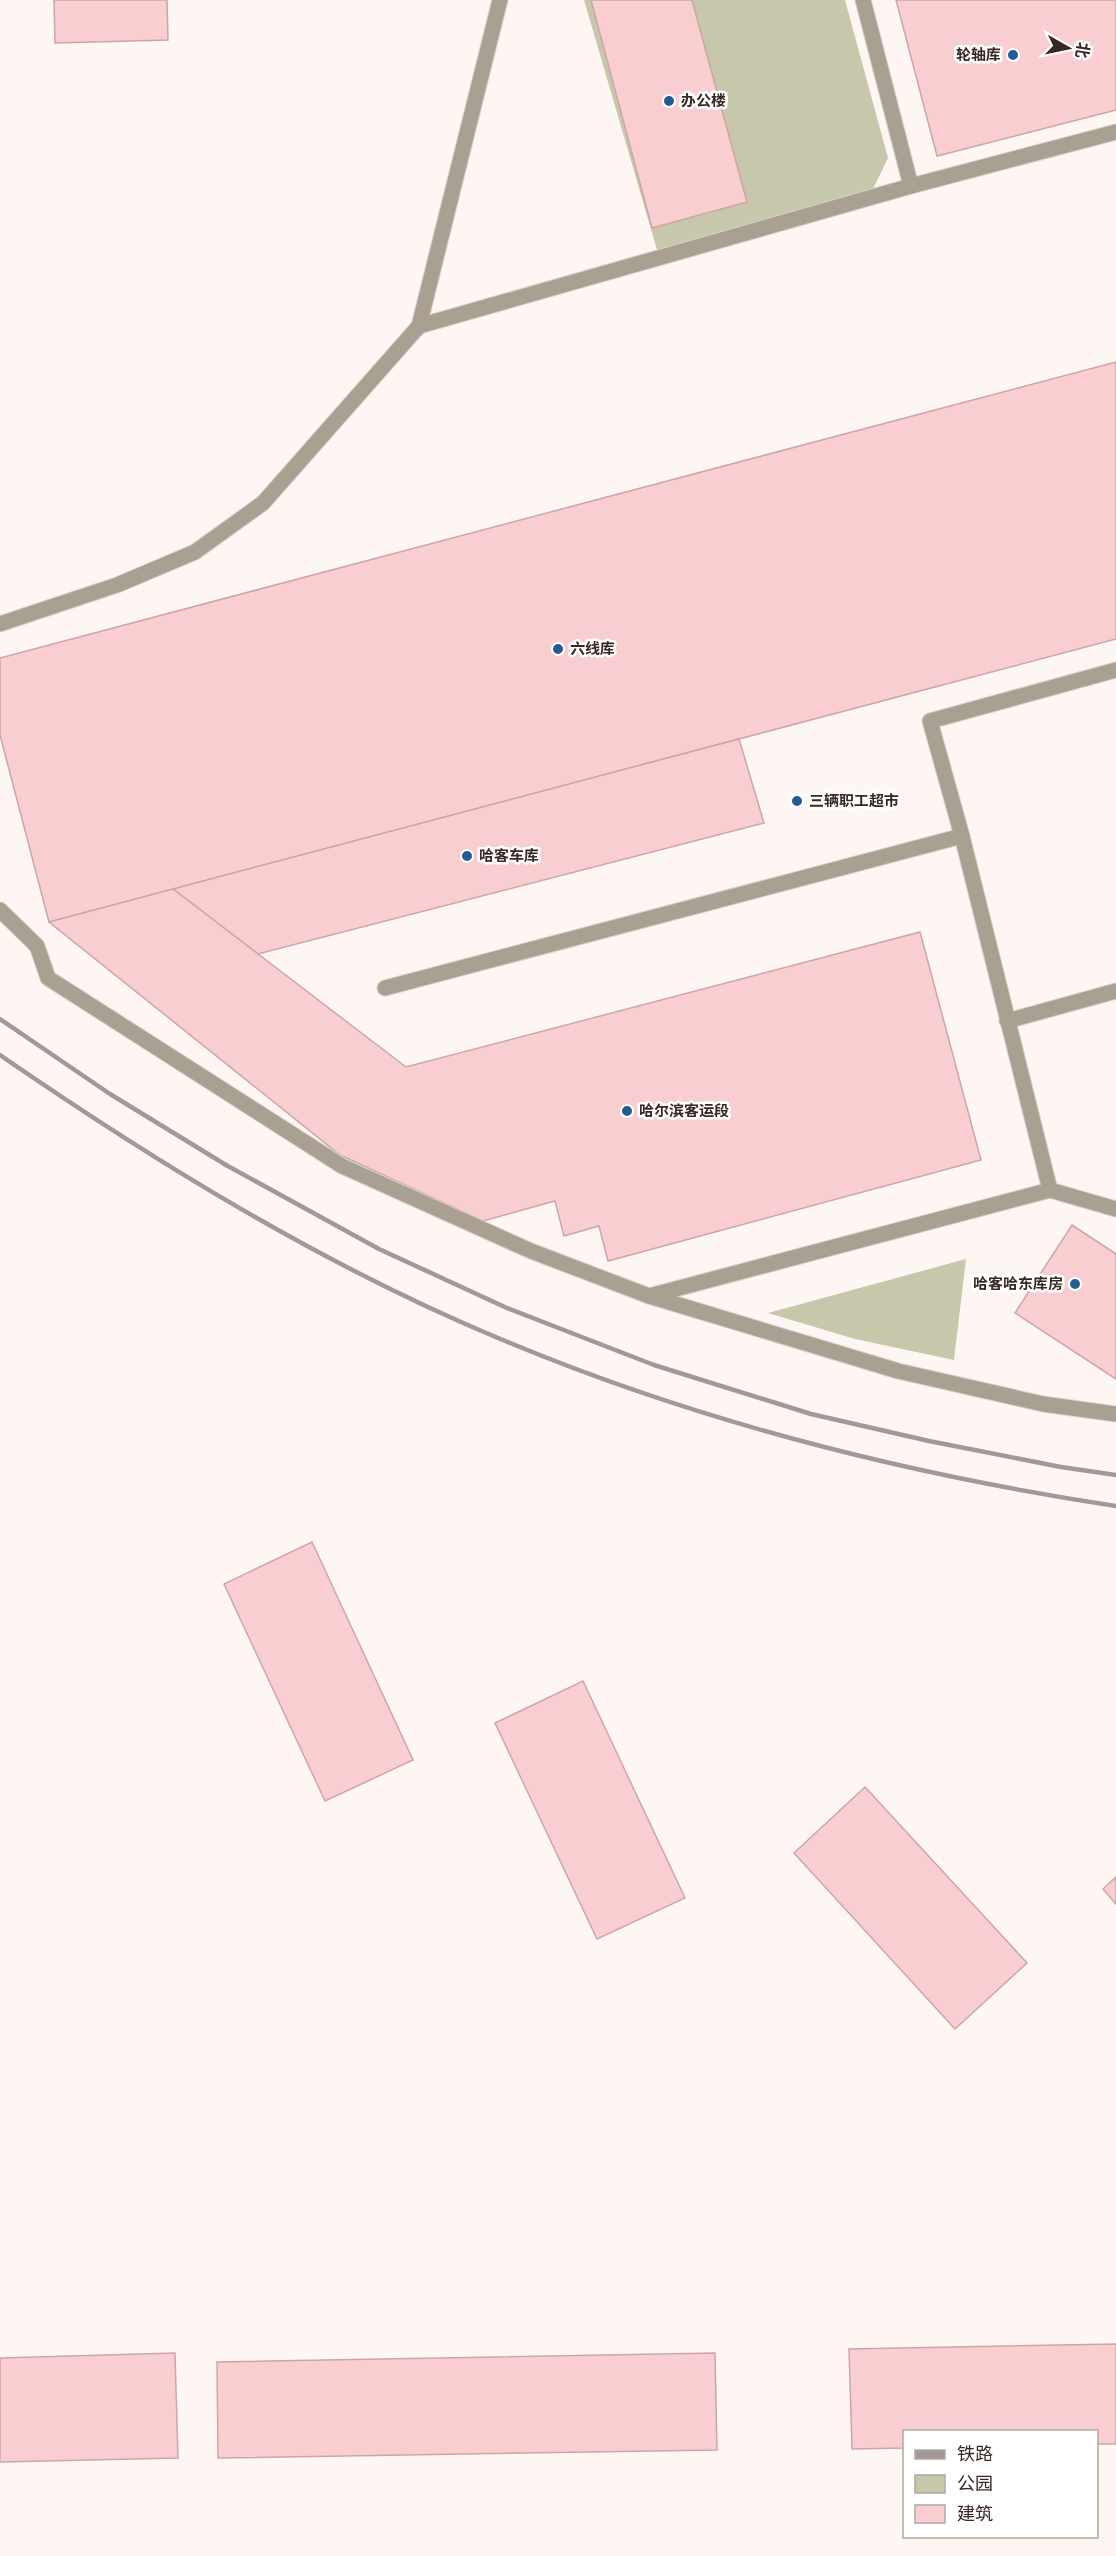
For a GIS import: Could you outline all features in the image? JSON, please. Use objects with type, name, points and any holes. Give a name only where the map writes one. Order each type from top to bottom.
[{"type":"lane","points":[[0,624],[117,585],[195,552],[205,545],[263,503],[419,326],[500,0]]},
{"type":"lane","points":[[863,0],[911,186]]},
{"type":"lane","points":[[419,326],[911,186],[1116,132]]},
{"type":"lane","points":[[1050,1190],[962,836],[930,721],[1116,670]]},
{"type":"lane","points":[[385,988],[962,836]]},
{"type":"lane","points":[[0,910],[37,946],[48,978],[342,1166],[531,1251],[649,1296],[898,1371],[1042,1404],[1116,1414]]},
{"type":"lane","points":[[1007,1021],[1116,991]]},
{"type":"lane","points":[[649,1296],[1050,1190],[1116,1209]]},
{"type":"green space","points":[[584,0],[845,0],[888,158],[871,193],[658,253]]},
{"type":"green space","points":[[966,1259],[954,1360],[855,1339],[768,1313]]},
{"type":"building","points":[[54,0],[167,0],[168,40],[55,43]]},
{"type":"building","name":"办公楼","points":[[591,0],[692,0],[747,202],[652,228]]},
{"type":"building","name":"轮轴库","points":[[896,0],[1116,0],[1116,110],[937,156]]},
{"type":"building","name":"六线库","points":[[1116,362],[1116,639],[49,922],[0,735],[0,658]]},
{"type":"building","name":"哈客车库","points":[[739,739],[764,823],[258,954],[173,889]]},
{"type":"building","name":"哈尔滨客运段","points":[[173,889],[406,1067],[920,932],[981,1160],[608,1261],[599,1226],[564,1236],[555,1201],[483,1221],[340,1155],[49,922]]},
{"type":"building","name":"哈客哈东库房","points":[[1072,1225],[1116,1254],[1116,1379],[1015,1313]]},
{"type":"building","points":[[312,1542],[413,1760],[325,1801],[224,1584]]},
{"type":"building","points":[[583,1681],[685,1898],[597,1939],[495,1723]]},
{"type":"building","points":[[865,1787],[1027,1963],[955,2029],[794,1853]]},
{"type":"building","points":[[1116,1877],[1116,1904],[1103,1889]]},
{"type":"building","points":[[1116,2344],[1116,2444],[1098,2444],[1098,2430],[903,2430],[903,2448],[852,2449],[849,2349]]},
{"type":"building","points":[[175,2353],[178,2458],[0,2462],[0,2358]]},
{"type":"building","points":[[715,2353],[717,2450],[218,2458],[217,2362]]},
{"type":"railway","points":[[0,1019],[110,1094],[226,1165],[379,1249],[507,1308],[654,1365],[811,1414],[929,1441],[1061,1467],[1116,1475]]},
{"type":"railway","points":[[0,1055],[119,1135],[242,1210],[305,1245],[433,1309],[572,1368],[724,1419],[880,1461],[958,1478],[1116,1506]]},
{"type":"place","name":"轮轴库","points":[[1013,55]]},
{"type":"place","name":"办公楼","points":[[669,101]]},
{"type":"place","name":"六线库","points":[[558,649]]},
{"type":"place","name":"三辆职工超市","points":[[797,801]]},
{"type":"place","name":"哈客车库","points":[[467,856]]},
{"type":"place","name":"哈尔滨客运段","points":[[627,1111]]},
{"type":"place","name":"哈客哈东库房","points":[[1075,1284]]}]
